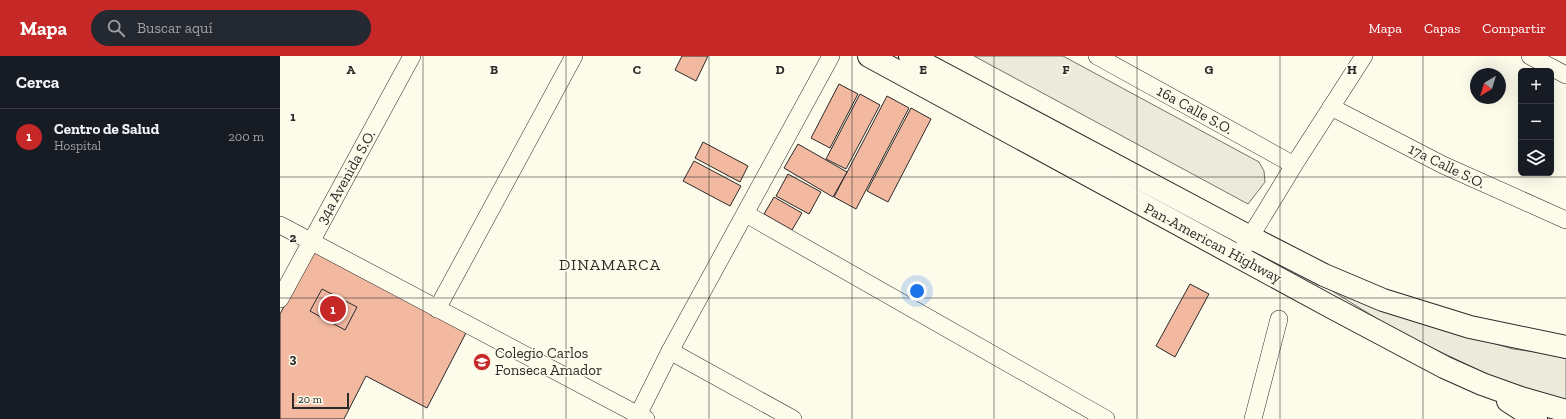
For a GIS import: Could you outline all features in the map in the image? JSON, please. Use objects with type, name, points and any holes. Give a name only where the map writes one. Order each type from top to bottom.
[{"type":"highway","name":"Pan-American Highway","points":[[869,56],[1398,343],[1482,384],[1566,411]]},
{"type":"highway","name":"Pan-American Highway","points":[[910,56],[1324,275],[1384,300],[1470,327],[1566,347]]},
{"type":"highway","points":[[1482,384],[1536,419]]},
{"type":"street","name":"34a Avenida S.O.","points":[[280,300],[412,56]]},
{"type":"street","points":[[437,309],[574,56]]},
{"type":"street","points":[[280,225],[641,418],[670,351],[831,56]]},
{"type":"street","name":"16a Calle S.O.","points":[[1097,56],[1122,62],[1294,165]]},
{"type":"street","points":[[1530,56],[1566,75]]},
{"type":"street","points":[[1238,257],[1331,107],[1358,58]]},
{"type":"street","name":"17a Calle S.O.","points":[[1331,107],[1443,165],[1566,220]]},
{"type":"street","points":[[746,214],[1106,419]]},
{"type":"street","points":[[1253,419],[1279,319]]},
{"type":"street","points":[[670,351],[793,419]]},
{"type":"shaded area","points":[[974,56],[1063,56],[1259,162],[1264,171],[1265,182],[1248,204]]},
{"type":"shaded area","points":[[1329,289],[1443,328],[1513,349],[1566,356],[1566,401],[1495,378],[1397,331]]},
{"type":"building","points":[[682,56],[708,56],[696,81],[675,70]]},
{"type":"building","points":[[839,84],[858,94],[830,148],[811,138]]},
{"type":"building","points":[[860,94],[880,105],[846,169],[826,159]]},
{"type":"building","points":[[887,96],[909,108],[856,209],[834,197]]},
{"type":"building","points":[[911,108],[931,119],[888,202],[867,191]]},
{"type":"building","points":[[703,142],[748,166],[740,182],[695,158]]},
{"type":"building","points":[[798,144],[847,172],[833,197],[784,168]]},
{"type":"building","points":[[694,161],[741,186],[730,206],[683,181]]},
{"type":"building","points":[[788,174],[821,192],[809,214],[776,196]]},
{"type":"building","points":[[774,197],[802,213],[792,230],[764,214]]},
{"type":"building","points":[[314,249],[467,331],[427,408],[366,376],[344,419],[280,419],[280,314]]},
{"type":"building","points":[[1190,284],[1209,294],[1175,357],[1156,346]]},
{"type":"building","points":[[322,289],[357,307],[345,330],[310,311]]},
{"type":"place","name":"Centro de Salud","points":[[333,309]]},
{"type":"place","name":"Colegio Carlos Fonseca Amador","points":[[482,362]]},
{"type":"district","name":"DINAMARCA","points":[[610,264]]}]
